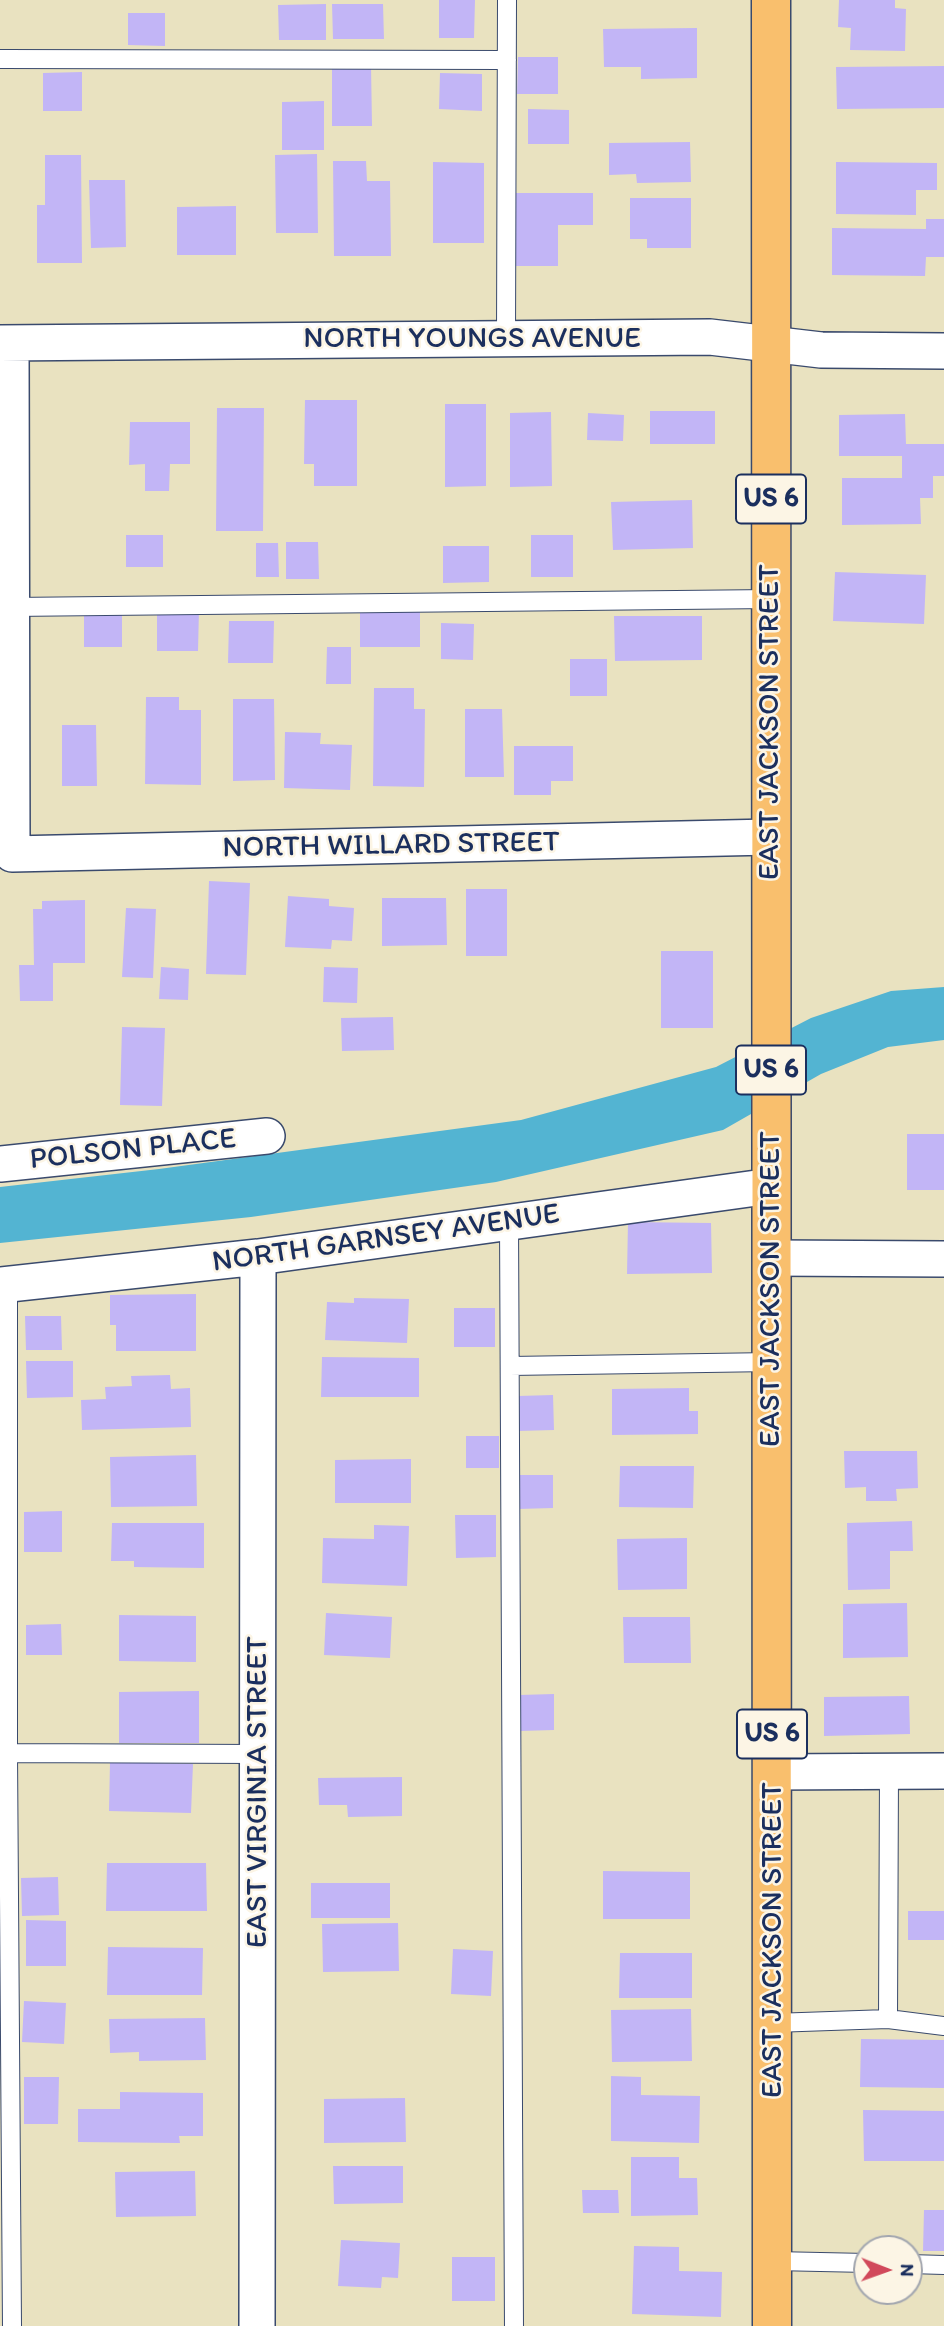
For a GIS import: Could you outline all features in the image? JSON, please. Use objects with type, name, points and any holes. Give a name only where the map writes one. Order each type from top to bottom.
[{"type":"main road","name":"EAST JACKSON STREET","points":[[771,0],[772,2326]]},
{"type":"street","name":"NORTH YOUNGS AVENUE","points":[[5,343],[710,337],[821,350],[944,351]]},
{"type":"street","points":[[5,343],[11,607]]},
{"type":"street","name":"NORTH WILLARD STREET","points":[[11,607],[12,854],[770,837]]},
{"type":"street","name":"POLSON PLACE","points":[[0,1164],[267,1136]]},
{"type":"street","name":"NORTH GARNSEY AVENUE","points":[[4,1284],[258,1257],[771,1186]]},
{"type":"street","name":"EAST VIRGINIA STREET","points":[[257,2326],[258,1257]]},
{"type":"street","points":[[771,1258],[944,1259]]},
{"type":"street","points":[[772,1772],[944,1771]]},
{"type":"lane","points":[[506,339],[507,0]]},
{"type":"lane","points":[[0,59],[507,60]]},
{"type":"lane","points":[[11,607],[771,599]]},
{"type":"lane","points":[[509,1222],[514,2326]]},
{"type":"lane","points":[[4,1284],[4,1753],[12,2326]]},
{"type":"lane","points":[[510,1366],[772,1362]]},
{"type":"lane","points":[[4,1753],[258,1754]]},
{"type":"lane","points":[[888,2019],[889,1772]]},
{"type":"lane","points":[[773,2023],[888,2019],[944,2026]]},
{"type":"lane","points":[[774,2262],[853,2263]]},
{"type":"lane","points":[[923,2264],[944,2265]]},
{"type":"water","points":[[944,987],[944,1040],[888,1047],[821,1074],[723,1130],[496,1182],[251,1217],[0,1243],[0,1187],[159,1169],[521,1120],[716,1067],[811,1018],[891,991]]},
{"type":"building","points":[[439,0],[475,0],[474,38],[439,38]]},
{"type":"building","points":[[839,0],[895,0],[895,8],[906,9],[905,51],[850,50],[851,28],[838,27]]},
{"type":"building","points":[[326,4],[326,40],[279,40],[278,5]]},
{"type":"building","points":[[332,4],[383,4],[384,39],[333,39]]},
{"type":"building","points":[[128,13],[165,13],[165,46],[128,45]]},
{"type":"building","points":[[697,28],[697,78],[641,79],[641,67],[604,67],[603,29]]},
{"type":"building","points":[[518,57],[558,57],[558,94],[517,94]]},
{"type":"building","points":[[332,65],[371,65],[372,126],[332,126]]},
{"type":"building","points":[[944,66],[944,108],[837,109],[836,67]]},
{"type":"building","points":[[82,72],[82,111],[43,111],[43,73]]},
{"type":"building","points":[[440,73],[482,74],[482,111],[439,109]]},
{"type":"building","points":[[324,101],[324,150],[282,150],[282,102]]},
{"type":"building","points":[[528,109],[569,110],[569,144],[528,144]]},
{"type":"building","points":[[690,142],[691,182],[637,183],[636,174],[609,175],[609,143]]},
{"type":"building","points":[[317,154],[318,233],[276,233],[275,155]]},
{"type":"building","points":[[45,155],[81,155],[82,263],[37,263],[37,205],[45,205]]},
{"type":"building","points":[[333,161],[366,161],[367,181],[390,181],[391,256],[334,256]]},
{"type":"building","points":[[433,162],[484,163],[484,243],[433,243]]},
{"type":"building","points":[[836,162],[937,163],[937,190],[916,190],[916,215],[836,214]]},
{"type":"building","points":[[89,180],[125,180],[126,247],[91,248]]},
{"type":"building","points":[[514,193],[593,193],[593,225],[558,225],[558,266],[514,266]]},
{"type":"building","points":[[630,198],[691,198],[691,248],[647,248],[647,239],[630,239]]},
{"type":"building","points":[[236,206],[236,255],[177,255],[177,207]]},
{"type":"building","points":[[926,219],[944,219],[944,257],[926,257],[925,276],[832,275],[832,228],[926,229]]},
{"type":"building","points":[[305,400],[357,400],[357,486],[314,486],[314,464],[304,464]]},
{"type":"building","points":[[445,404],[486,404],[486,486],[445,487]]},
{"type":"building","points":[[217,408],[264,408],[263,531],[216,531]]},
{"type":"building","points":[[650,411],[715,411],[715,444],[650,444]]},
{"type":"building","points":[[551,412],[552,486],[510,487],[510,413]]},
{"type":"building","points":[[588,413],[624,415],[623,441],[587,440]]},
{"type":"building","points":[[905,414],[906,444],[944,444],[944,476],[933,476],[933,498],[920,498],[921,524],[842,525],[842,478],[902,478],[902,456],[839,456],[839,415]]},
{"type":"building","points":[[130,422],[190,422],[190,464],[170,464],[169,491],[145,491],[145,464],[129,465]]},
{"type":"building","points":[[692,500],[693,548],[613,550],[611,502]]},
{"type":"building","points":[[126,535],[163,535],[163,567],[126,567]]},
{"type":"building","points":[[531,535],[573,535],[573,577],[531,577]]},
{"type":"building","points":[[286,542],[318,542],[319,579],[286,579]]},
{"type":"building","points":[[256,543],[278,543],[279,577],[256,577]]},
{"type":"building","points":[[443,546],[489,546],[489,582],[443,583]]},
{"type":"building","points":[[835,572],[926,575],[924,624],[833,621]]},
{"type":"building","points":[[84,605],[122,605],[122,647],[84,647]]},
{"type":"building","points":[[157,608],[199,609],[198,651],[157,651]]},
{"type":"building","points":[[360,608],[420,608],[420,647],[360,647]]},
{"type":"building","points":[[614,616],[702,616],[702,660],[615,661]]},
{"type":"building","points":[[229,621],[274,621],[273,663],[228,663]]},
{"type":"building","points":[[441,623],[474,624],[473,660],[441,659]]},
{"type":"building","points":[[327,647],[351,647],[351,684],[326,684]]},
{"type":"building","points":[[570,659],[607,659],[607,696],[570,696]]},
{"type":"building","points":[[374,688],[414,688],[414,709],[425,709],[424,787],[373,786]]},
{"type":"building","points":[[146,697],[179,697],[179,710],[201,710],[201,785],[145,784]]},
{"type":"building","points":[[233,699],[274,699],[275,780],[233,781]]},
{"type":"building","points":[[465,709],[502,709],[504,777],[465,777]]},
{"type":"building","points":[[62,725],[96,725],[97,786],[62,786]]},
{"type":"building","points":[[285,732],[321,733],[320,744],[352,745],[350,790],[284,788]]},
{"type":"building","points":[[514,746],[573,746],[573,781],[551,781],[551,795],[514,795]]},
{"type":"building","points":[[209,881],[250,883],[246,975],[206,974]]},
{"type":"building","points":[[466,889],[507,889],[507,956],[466,956]]},
{"type":"building","points":[[288,896],[329,899],[329,906],[354,908],[352,941],[332,940],[331,949],[285,947]]},
{"type":"building","points":[[382,898],[446,898],[447,945],[382,946]]},
{"type":"building","points":[[85,900],[85,963],[53,963],[53,1001],[20,1001],[19,965],[34,965],[33,909],[42,909],[42,901]]},
{"type":"building","points":[[126,908],[156,909],[153,978],[122,977]]},
{"type":"building","points":[[661,951],[713,951],[713,1028],[661,1028]]},
{"type":"building","points":[[161,967],[189,969],[188,1000],[159,999]]},
{"type":"building","points":[[324,967],[358,968],[357,1003],[323,1002]]},
{"type":"building","points":[[393,1017],[394,1050],[342,1051],[341,1018]]},
{"type":"building","points":[[122,1027],[165,1028],[162,1106],[120,1105]]},
{"type":"building","points":[[907,1134],[944,1134],[944,1190],[907,1190]]},
{"type":"building","points":[[628,1222],[711,1223],[712,1273],[627,1274]]},
{"type":"building","points":[[196,1294],[196,1351],[116,1351],[116,1325],[110,1325],[110,1295]]},
{"type":"building","points":[[354,1298],[409,1299],[407,1343],[325,1340],[327,1302],[354,1303]]},
{"type":"building","points":[[454,1308],[495,1308],[495,1347],[454,1347]]},
{"type":"building","points":[[25,1316],[61,1316],[62,1350],[26,1350]]},
{"type":"building","points":[[322,1357],[419,1358],[419,1397],[321,1397]]},
{"type":"building","points":[[26,1361],[73,1361],[73,1397],[27,1398]]},
{"type":"building","points":[[170,1375],[171,1389],[190,1388],[191,1427],[82,1430],[81,1400],[106,1399],[105,1387],[132,1386],[131,1376]]},
{"type":"building","points":[[689,1388],[689,1411],[698,1411],[698,1434],[612,1435],[612,1389]]},
{"type":"building","points":[[553,1395],[554,1430],[518,1431],[518,1396]]},
{"type":"building","points":[[466,1436],[499,1436],[499,1468],[466,1468]]},
{"type":"building","points":[[844,1451],[917,1451],[918,1488],[896,1489],[897,1501],[866,1501],[866,1487],[845,1488]]},
{"type":"building","points":[[196,1455],[197,1506],[111,1507],[110,1457]]},
{"type":"building","points":[[411,1459],[411,1503],[335,1503],[335,1460]]},
{"type":"building","points":[[620,1466],[694,1466],[693,1508],[619,1507]]},
{"type":"building","points":[[518,1475],[553,1475],[553,1508],[518,1509]]},
{"type":"building","points":[[62,1511],[62,1552],[24,1552],[24,1512]]},
{"type":"building","points":[[455,1515],[496,1515],[496,1557],[456,1558]]},
{"type":"building","points":[[912,1521],[913,1551],[890,1551],[890,1589],[848,1590],[847,1523]]},
{"type":"building","points":[[112,1523],[204,1523],[204,1568],[134,1567],[134,1561],[111,1561]]},
{"type":"building","points":[[374,1525],[409,1526],[407,1586],[322,1583],[323,1538],[374,1539]]},
{"type":"building","points":[[687,1538],[687,1589],[618,1590],[617,1539]]},
{"type":"building","points":[[907,1603],[908,1657],[843,1658],[843,1604]]},
{"type":"building","points":[[326,1613],[392,1617],[390,1658],[324,1655]]},
{"type":"building","points":[[119,1615],[196,1616],[196,1662],[119,1661]]},
{"type":"building","points":[[623,1617],[690,1617],[691,1663],[624,1663]]},
{"type":"building","points":[[61,1624],[62,1655],[26,1655],[26,1625]]},
{"type":"building","points":[[199,1691],[199,1743],[119,1743],[119,1692]]},
{"type":"building","points":[[554,1694],[554,1730],[520,1731],[519,1695]]},
{"type":"building","points":[[909,1696],[910,1734],[824,1736],[824,1697]]},
{"type":"building","points":[[110,1762],[193,1764],[191,1813],[109,1811]]},
{"type":"building","points":[[402,1777],[402,1816],[348,1817],[347,1805],[319,1805],[318,1778]]},
{"type":"building","points":[[107,1863],[206,1863],[207,1911],[106,1911]]},
{"type":"building","points":[[603,1871],[690,1872],[690,1919],[603,1919]]},
{"type":"building","points":[[58,1877],[59,1915],[22,1916],[21,1878]]},
{"type":"building","points":[[311,1883],[390,1883],[390,1918],[311,1918]]},
{"type":"building","points":[[908,1911],[944,1911],[944,1940],[908,1940]]},
{"type":"building","points":[[26,1920],[66,1921],[66,1966],[26,1966]]},
{"type":"building","points":[[398,1923],[399,1971],[323,1972],[322,1924]]},
{"type":"building","points":[[108,1947],[203,1948],[202,1995],[107,1995]]},
{"type":"building","points":[[453,1949],[493,1951],[491,1996],[451,1994]]},
{"type":"building","points":[[620,1953],[692,1953],[692,1998],[619,1998]]},
{"type":"building","points":[[24,2001],[66,2003],[64,2044],[22,2042]]},
{"type":"building","points":[[691,2009],[692,2061],[612,2062],[611,2010]]},
{"type":"building","points":[[205,2018],[206,2060],[139,2061],[139,2052],[110,2053],[109,2019]]},
{"type":"building","points":[[861,2039],[944,2040],[944,2088],[860,2087]]},
{"type":"building","points":[[611,2076],[641,2077],[641,2095],[700,2096],[699,2143],[611,2141]]},
{"type":"building","points":[[24,2077],[59,2077],[58,2124],[24,2124]]},
{"type":"building","points":[[120,2092],[203,2093],[203,2136],[179,2136],[180,2143],[78,2142],[78,2109],[120,2109]]},
{"type":"building","points":[[405,2098],[406,2142],[324,2143],[324,2099]]},
{"type":"building","points":[[863,2110],[944,2111],[944,2161],[864,2161]]},
{"type":"building","points":[[631,2157],[679,2157],[679,2178],[697,2178],[698,2215],[631,2216]]},
{"type":"building","points":[[333,2166],[403,2166],[403,2203],[334,2204]]},
{"type":"building","points":[[195,2171],[196,2216],[116,2217],[115,2172]]},
{"type":"building","points":[[582,2190],[618,2190],[619,2213],[583,2213]]},
{"type":"building","points":[[924,2210],[944,2210],[944,2251],[923,2251]]},
{"type":"building","points":[[341,2240],[400,2243],[398,2278],[382,2277],[381,2288],[338,2286]]},
{"type":"building","points":[[634,2246],[679,2247],[679,2271],[722,2272],[721,2317],[632,2314]]},
{"type":"building","points":[[452,2257],[495,2257],[495,2301],[452,2301]]}]
